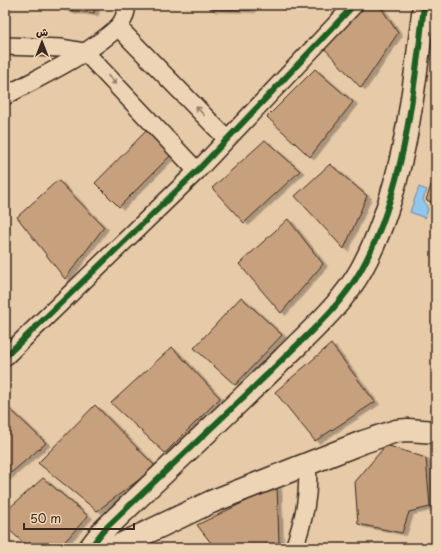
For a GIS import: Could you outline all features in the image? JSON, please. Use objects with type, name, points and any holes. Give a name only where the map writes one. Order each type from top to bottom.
[{"type":"street","points":[[5,96],[85,52],[118,27],[125,15],[127,5]]},
{"type":"street","points":[[5,357],[197,171],[354,5]]},
{"type":"street","points":[[90,548],[104,530],[241,401],[328,313],[346,293],[360,272],[380,229],[399,166],[411,104],[424,5]]},
{"type":"street","points":[[118,27],[227,139]]},
{"type":"street","points":[[5,46],[62,48],[85,52],[197,171]]},
{"type":"street","points":[[114,548],[205,505],[307,464],[396,432],[408,430],[436,432]]},
{"type":"street","points":[[294,548],[307,503],[309,479],[307,464]]},
{"type":"water","points":[[419,187],[427,190],[423,199],[428,209],[425,218],[410,212]]},
{"type":"building","points":[[66,5],[95,5],[94,13],[65,10]]},
{"type":"building","points":[[210,5],[251,5],[251,10],[210,9]]},
{"type":"building","points":[[366,5],[379,5],[398,33],[361,88],[324,48]]},
{"type":"building","points":[[315,69],[353,102],[310,157],[267,117]]},
{"type":"building","points":[[148,129],[172,154],[119,207],[95,183]]},
{"type":"building","points":[[265,140],[300,171],[244,223],[212,188]]},
{"type":"building","points":[[330,164],[367,196],[344,249],[295,196]]},
{"type":"building","points":[[436,171],[436,204],[426,200]]},
{"type":"building","points":[[58,180],[104,227],[65,279],[17,217]]},
{"type":"building","points":[[288,219],[323,264],[281,313],[239,264]]},
{"type":"building","points":[[241,297],[282,335],[235,385],[194,348]]},
{"type":"building","points":[[331,344],[375,402],[315,441],[275,392]]},
{"type":"building","points":[[172,347],[220,398],[165,453],[111,403]]},
{"type":"building","points":[[95,405],[156,467],[97,511],[38,463]]},
{"type":"building","points":[[10,409],[46,443],[5,478],[5,413]]},
{"type":"building","points":[[386,445],[426,458],[430,507],[409,512],[402,533],[358,524],[355,482]]},
{"type":"building","points":[[43,478],[88,516],[59,548],[29,548],[5,526],[5,512]]},
{"type":"building","points":[[277,486],[279,542],[269,548],[215,548],[197,525]]},
{"type":"cycle path","points":[[5,357],[197,171],[354,5]]},
{"type":"cycle path","points":[[90,548],[104,530],[315,328],[345,294],[361,270],[376,240],[388,208],[397,175],[411,107],[424,5]]}]
